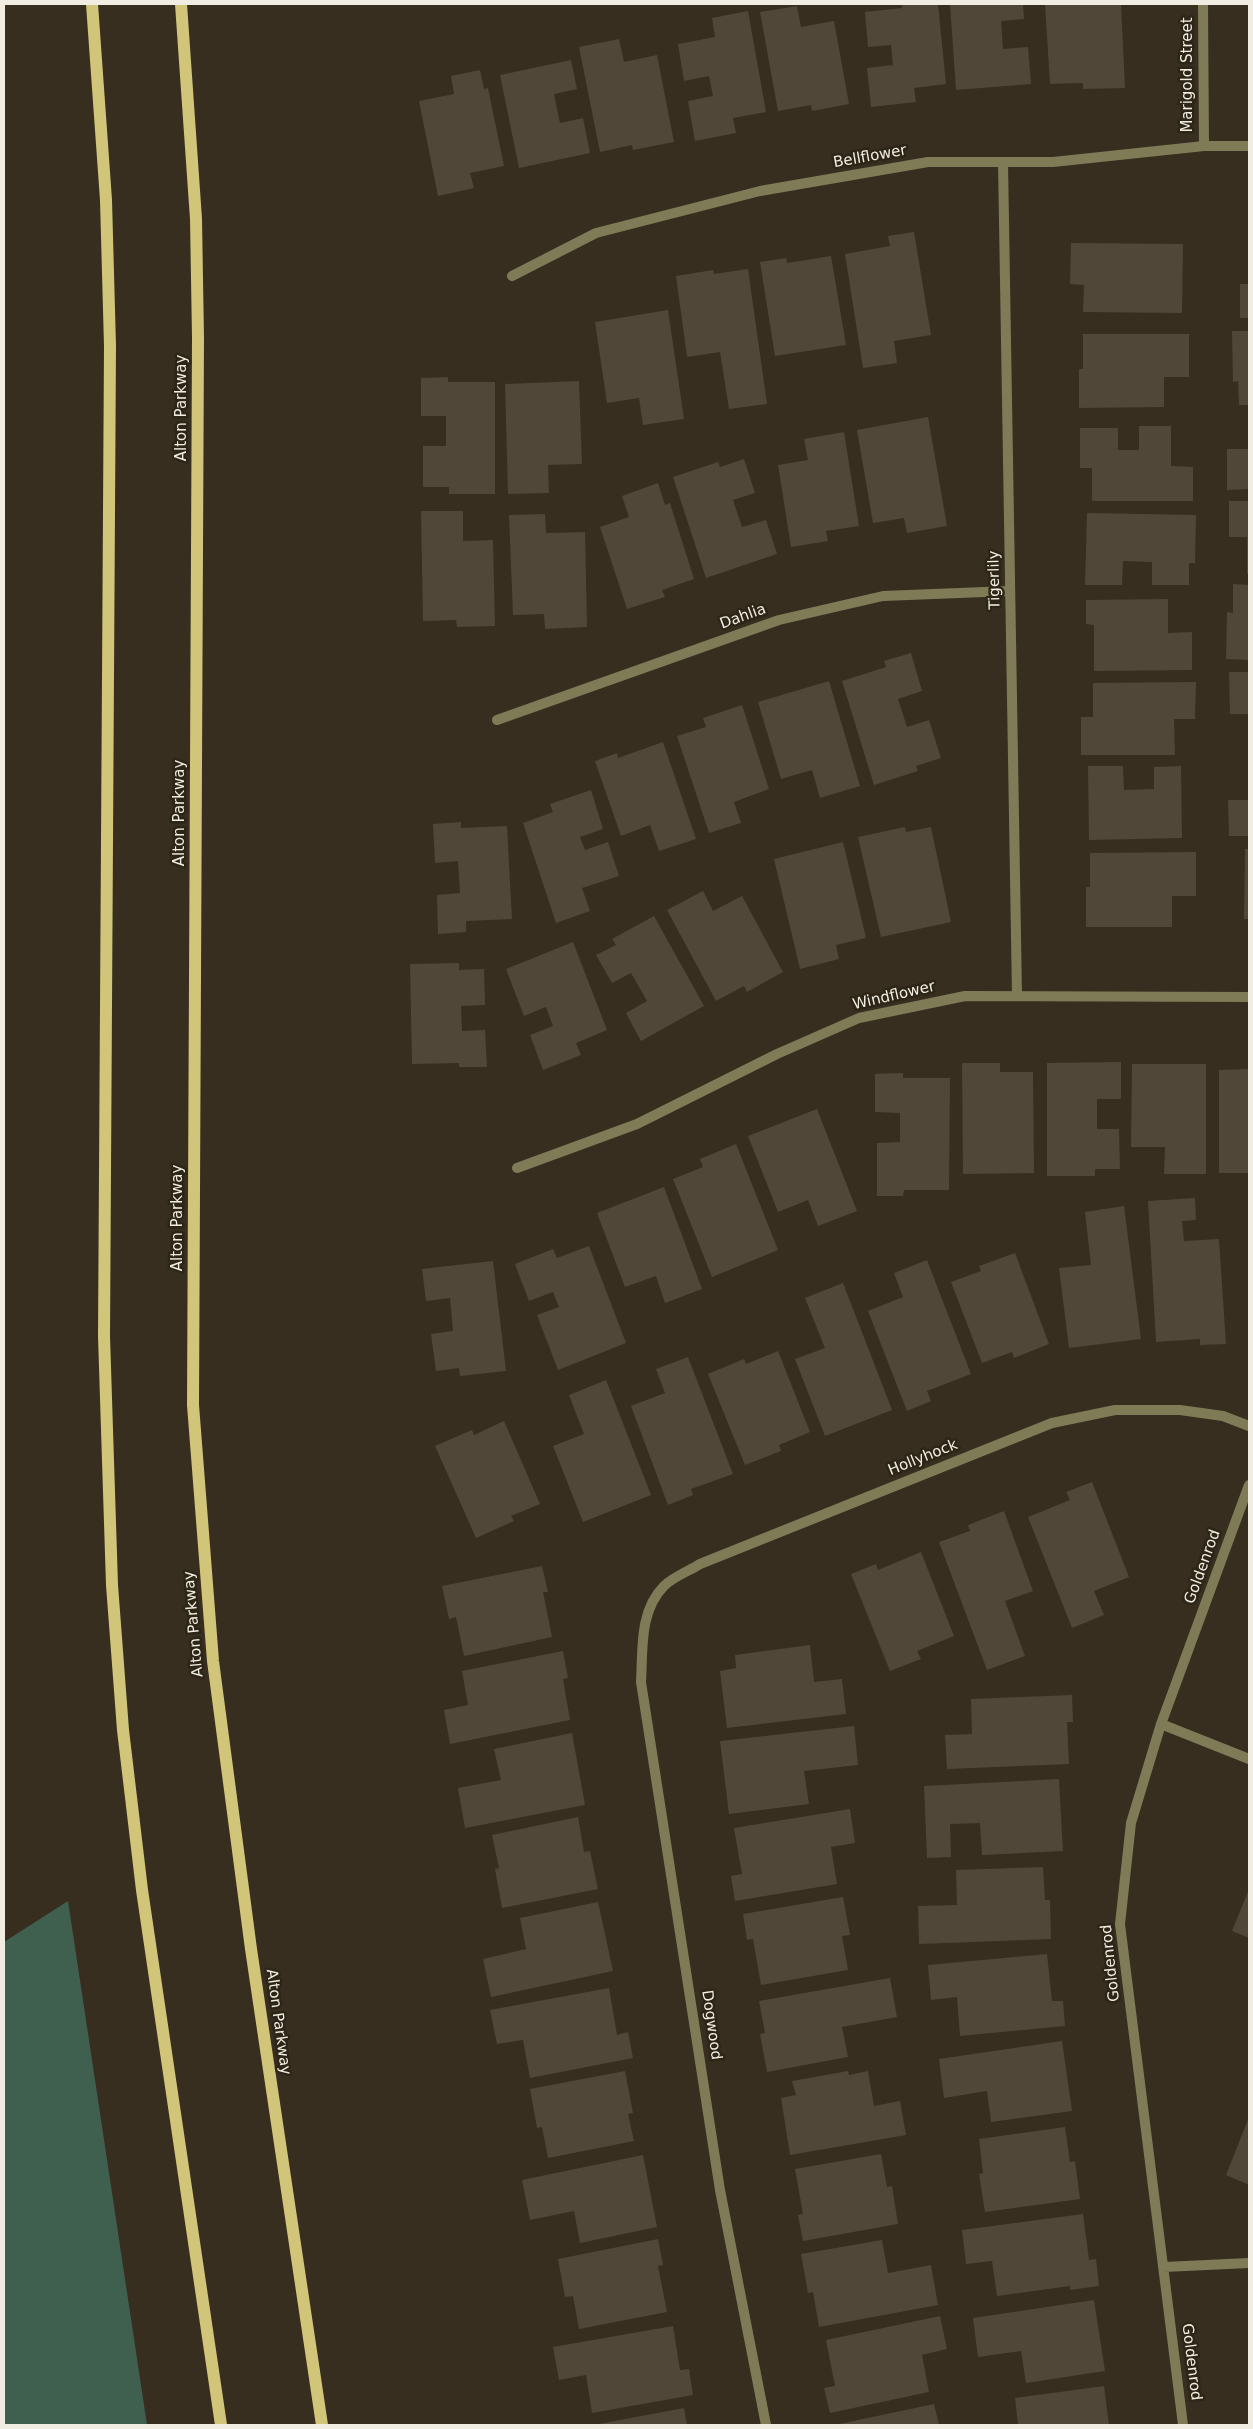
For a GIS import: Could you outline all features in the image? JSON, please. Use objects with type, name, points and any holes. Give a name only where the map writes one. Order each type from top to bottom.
[{"type":"main road","points":[[92,4],[106,200],[110,346],[104,1336],[112,1585],[123,1730],[142,1890],[221,2425]]},
{"type":"main road","name":"Alton Parkway","points":[[181,4],[196,219],[198,338],[193,1405],[214,1670],[254,1968],[322,2425]]},
{"type":"street","name":"Marigold Street","points":[[1203,4],[1204,146]]},
{"type":"street","name":"Bellflower","points":[[512,276],[596,233],[760,191],[928,162],[1053,162],[1204,146],[1249,146]]},
{"type":"street","name":"Tigerlily","points":[[1003,162],[1017,996]]},
{"type":"street","name":"Dahlia","points":[[497,720],[779,620],[882,596],[1010,591]]},
{"type":"street","name":"Windflower","points":[[517,1168],[637,1124],[777,1054],[859,1018],[965,996],[1249,997]]},
{"type":"street","name":"Hollyhock","points":[[643,1627],[651,1605],[664,1586],[700,1564],[1052,1423],[1115,1410],[1180,1410],[1223,1416],[1249,1426]]},
{"type":"street","name":"Goldenrod","points":[[1183,2425],[1120,1924],[1131,1823],[1161,1724],[1249,1485]]},
{"type":"street","name":"Dogwood","points":[[643,1627],[641,1682],[720,2190],[766,2425]]},
{"type":"street","points":[[1161,1724],[1249,1759]]},
{"type":"street","points":[[1164,2267],[1249,2263]]},
{"type":"green space","points":[[68,1901],[147,2425],[4,2425],[4,1942]]},
{"type":"building","points":[[902,4],[938,4],[946,84],[914,88],[916,102],[871,107],[867,68],[893,65],[891,45],[868,47],[865,12],[902,8]]},
{"type":"building","points":[[950,4],[1023,4],[1024,19],[1001,21],[1003,49],[1028,47],[1031,84],[956,90]]},
{"type":"building","points":[[1045,4],[1121,4],[1125,88],[1083,89],[1083,83],[1050,84]]},
{"type":"building","points":[[797,6],[801,27],[834,21],[849,104],[812,111],[811,105],[778,111],[760,12]]},
{"type":"building","points":[[748,11],[766,112],[733,118],[736,133],[695,141],[688,101],[713,96],[709,76],[684,81],[678,44],[715,37],[712,18]]},
{"type":"building","points":[[619,39],[624,62],[657,55],[674,142],[633,150],[632,145],[600,152],[579,47]]},
{"type":"building","points":[[571,60],[577,89],[554,94],[560,123],[583,118],[590,153],[519,168],[500,75]]},
{"type":"building","points":[[480,70],[484,89],[488,88],[504,166],[470,173],[474,188],[438,196],[419,101],[454,94],[451,76]]},
{"type":"building","points":[[914,232],[931,335],[894,341],[897,363],[863,368],[845,254],[890,246],[888,236]]},
{"type":"building","points":[[1071,243],[1183,244],[1182,313],[1083,312],[1084,285],[1070,284]]},
{"type":"building","points":[[831,256],[846,345],[775,356],[760,262],[786,258],[787,263]]},
{"type":"building","points":[[748,269],[767,404],[729,409],[720,352],[687,357],[676,276],[713,270],[714,274]]},
{"type":"building","points":[[1240,284],[1249,284],[1249,318],[1240,318]]},
{"type":"building","points":[[668,310],[684,419],[643,425],[639,398],[607,403],[595,322]]},
{"type":"building","points":[[1232,331],[1249,331],[1249,405],[1239,405],[1238,381],[1233,382]]},
{"type":"building","points":[[1083,334],[1189,334],[1189,377],[1164,377],[1164,407],[1079,408],[1079,369],[1083,369]]},
{"type":"building","points":[[448,377],[448,382],[495,382],[495,494],[449,494],[449,487],[423,487],[423,446],[446,446],[446,416],[421,416],[421,378]]},
{"type":"building","points":[[579,381],[582,464],[548,465],[549,493],[508,494],[505,384]]},
{"type":"building","points":[[928,417],[947,526],[907,533],[904,518],[873,523],[857,430]]},
{"type":"building","points":[[1139,426],[1171,426],[1171,466],[1193,467],[1193,501],[1092,501],[1092,468],[1080,468],[1080,428],[1118,428],[1118,450],[1139,450]]},
{"type":"building","points":[[844,432],[859,526],[826,531],[828,541],[791,547],[778,465],[808,460],[804,439]]},
{"type":"building","points":[[1227,449],[1249,449],[1249,489],[1227,490]]},
{"type":"building","points":[[744,459],[755,493],[733,500],[742,527],[766,520],[777,554],[706,578],[673,477],[718,462],[720,467]]},
{"type":"building","points":[[658,483],[665,505],[670,503],[694,579],[662,590],[665,597],[627,609],[600,527],[629,517],[622,496]]},
{"type":"building","points":[[1229,501],[1249,501],[1249,574],[1247,574],[1247,537],[1229,537]]},
{"type":"building","points":[[421,511],[463,511],[463,541],[493,540],[495,626],[457,627],[456,620],[423,621]]},
{"type":"building","points":[[1087,513],[1196,515],[1195,563],[1189,563],[1189,585],[1152,585],[1152,562],[1123,561],[1122,585],[1085,585]]},
{"type":"building","points":[[545,514],[546,533],[585,532],[587,627],[545,629],[544,614],[513,615],[509,515]]},
{"type":"building","points":[[1233,584],[1249,585],[1249,660],[1226,659],[1227,612],[1233,613]]},
{"type":"building","points":[[1168,599],[1168,633],[1192,632],[1192,670],[1094,671],[1094,625],[1086,624],[1086,600]]},
{"type":"building","points":[[911,653],[922,691],[898,699],[907,727],[929,720],[941,758],[916,766],[918,771],[874,785],[842,681],[886,667],[884,661]]},
{"type":"building","points":[[1229,672],[1249,672],[1249,714],[1230,714]]},
{"type":"building","points":[[829,681],[860,786],[820,798],[812,770],[781,779],[758,702]]},
{"type":"building","points":[[1196,682],[1195,719],[1174,719],[1175,755],[1081,755],[1081,717],[1093,717],[1093,683]]},
{"type":"building","points":[[742,705],[769,789],[734,802],[741,823],[709,833],[677,736],[706,727],[703,718]]},
{"type":"building","points":[[663,742],[696,839],[659,851],[650,825],[621,836],[595,761],[617,753],[618,758]]},
{"type":"building","points":[[1088,766],[1123,766],[1124,790],[1154,789],[1154,767],[1181,766],[1182,838],[1089,840]]},
{"type":"building","points":[[591,790],[603,829],[580,837],[585,850],[608,842],[619,876],[582,888],[590,911],[556,923],[523,823],[553,812],[550,804]]},
{"type":"building","points":[[1228,800],[1249,800],[1249,836],[1229,836]]},
{"type":"building","points":[[461,822],[461,828],[507,826],[512,919],[466,921],[466,932],[438,934],[437,895],[460,893],[458,861],[435,863],[433,824]]},
{"type":"building","points":[[905,827],[906,832],[931,827],[951,922],[881,937],[858,837]]},
{"type":"building","points":[[843,842],[866,938],[836,945],[839,959],[800,969],[774,859]]},
{"type":"building","points":[[1245,849],[1249,849],[1249,919],[1244,919]]},
{"type":"building","points":[[1196,852],[1196,896],[1172,896],[1172,927],[1086,927],[1086,887],[1090,887],[1090,853]]},
{"type":"building","points":[[703,891],[713,911],[742,896],[783,972],[747,992],[744,986],[716,1001],[667,910]]},
{"type":"building","points":[[654,916],[704,1006],[641,1041],[626,1013],[647,1001],[631,973],[612,983],[596,955],[616,945],[612,939]]},
{"type":"building","points":[[573,942],[607,1030],[576,1043],[581,1055],[543,1070],[530,1035],[553,1026],[546,1007],[524,1016],[506,969]]},
{"type":"building","points":[[459,963],[459,970],[484,969],[485,1005],[461,1006],[462,1031],[485,1030],[487,1067],[459,1067],[459,1063],[412,1064],[410,964]]},
{"type":"building","points":[[1121,1062],[1121,1099],[1097,1099],[1097,1129],[1119,1129],[1120,1169],[1095,1169],[1095,1176],[1047,1176],[1047,1063]]},
{"type":"building","points":[[962,1063],[1000,1063],[1000,1072],[1033,1072],[1034,1173],[963,1174]]},
{"type":"building","points":[[1132,1064],[1206,1064],[1206,1174],[1164,1174],[1165,1147],[1131,1147]]},
{"type":"building","points":[[1249,1069],[1249,1173],[1219,1173],[1219,1070]]},
{"type":"building","points":[[903,1073],[903,1078],[950,1078],[949,1190],[904,1190],[903,1196],[877,1196],[877,1143],[900,1142],[900,1113],[875,1112],[875,1074]]},
{"type":"building","points":[[817,1109],[857,1211],[818,1226],[808,1200],[778,1212],[748,1136]]},
{"type":"building","points":[[736,1144],[778,1250],[712,1277],[673,1179],[703,1167],[700,1159]]},
{"type":"building","points":[[664,1187],[702,1289],[665,1303],[656,1276],[625,1287],[597,1213]]},
{"type":"building","points":[[1195,1198],[1196,1220],[1182,1221],[1184,1241],[1219,1239],[1226,1344],[1200,1345],[1200,1339],[1156,1342],[1148,1201]]},
{"type":"building","points":[[1124,1206],[1141,1339],[1069,1348],[1059,1268],[1091,1265],[1085,1212]]},
{"type":"building","points":[[589,1246],[626,1343],[558,1370],[537,1315],[559,1307],[553,1292],[529,1301],[515,1264],[553,1249],[557,1258]]},
{"type":"building","points":[[1015,1253],[1049,1344],[1014,1358],[1012,1352],[982,1363],[951,1282],[981,1271],[979,1266]]},
{"type":"building","points":[[927,1260],[971,1374],[927,1391],[931,1401],[907,1411],[868,1311],[903,1297],[894,1273]]},
{"type":"building","points":[[493,1261],[506,1371],[460,1376],[459,1368],[436,1371],[431,1334],[453,1331],[450,1298],[426,1301],[422,1269]]},
{"type":"building","points":[[843,1283],[892,1410],[825,1436],[795,1359],[825,1348],[805,1298]]},
{"type":"building","points":[[778,1351],[810,1432],[779,1445],[781,1451],[745,1465],[708,1374],[744,1359],[746,1364]]},
{"type":"building","points":[[688,1357],[733,1474],[691,1489],[693,1495],[668,1505],[631,1406],[665,1393],[656,1369]]},
{"type":"building","points":[[606,1380],[651,1495],[583,1522],[553,1446],[584,1434],[569,1395]]},
{"type":"building","points":[[504,1421],[540,1504],[511,1516],[514,1521],[476,1538],[435,1446],[472,1430],[474,1435]]},
{"type":"building","points":[[1092,1482],[1129,1577],[1094,1591],[1104,1615],[1072,1628],[1028,1517],[1070,1500],[1066,1492]]},
{"type":"building","points":[[1004,1511],[1033,1591],[1005,1601],[1025,1656],[987,1670],[939,1542],[970,1531],[968,1525]]},
{"type":"building","points":[[921,1552],[954,1636],[917,1651],[921,1659],[890,1671],[851,1574],[876,1564],[878,1570]]},
{"type":"building","points":[[542,1566],[548,1592],[543,1592],[552,1637],[464,1656],[456,1617],[449,1619],[442,1586]]},
{"type":"building","points":[[810,1645],[814,1682],[842,1679],[846,1714],[727,1728],[720,1671],[736,1668],[735,1655]]},
{"type":"building","points":[[563,1651],[568,1678],[563,1679],[570,1720],[450,1744],[444,1710],[468,1705],[462,1671]]},
{"type":"building","points":[[1072,1695],[1073,1722],[1067,1722],[1069,1764],[947,1769],[945,1735],[972,1734],[971,1699]]},
{"type":"building","points":[[854,1726],[858,1765],[804,1771],[809,1804],[729,1814],[720,1741]]},
{"type":"building","points":[[572,1733],[585,1805],[465,1828],[458,1788],[501,1780],[494,1749]]},
{"type":"building","points":[[1059,1779],[1063,1851],[982,1855],[980,1823],[950,1824],[951,1857],[927,1858],[924,1786]]},
{"type":"building","points":[[850,1809],[855,1843],[831,1847],[837,1884],[735,1901],[731,1876],[742,1874],[734,1828]]},
{"type":"building","points":[[578,1817],[584,1852],[590,1851],[598,1889],[502,1908],[495,1869],[499,1868],[492,1835]]},
{"type":"building","points":[[1043,1867],[1045,1900],[1050,1900],[1051,1939],[919,1944],[918,1906],[957,1905],[956,1870]]},
{"type":"building","points":[[1249,1889],[1249,1938],[1232,1931]]},
{"type":"building","points":[[843,1897],[850,1935],[842,1936],[848,1970],[761,1985],[753,1939],[747,1940],[743,1914]]},
{"type":"building","points":[[598,1902],[613,1971],[491,1997],[483,1959],[526,1949],[520,1918]]},
{"type":"building","points":[[1047,1954],[1052,2001],[1063,2001],[1065,2026],[960,2036],[957,1997],[931,2000],[928,1965]]},
{"type":"building","points":[[890,1978],[897,2017],[842,2027],[848,2057],[767,2072],[760,2034],[765,2033],[759,2001]]},
{"type":"building","points":[[609,1988],[617,2035],[628,2032],[633,2058],[530,2078],[523,2040],[497,2044],[490,2010]]},
{"type":"building","points":[[1062,2041],[1072,2111],[991,2122],[987,2091],[944,2098],[939,2059]]},
{"type":"building","points":[[625,2071],[633,2113],[628,2114],[634,2141],[548,2158],[542,2127],[537,2128],[530,2089]]},
{"type":"building","points":[[848,2071],[849,2075],[868,2071],[874,2106],[900,2101],[906,2135],[790,2155],[781,2098],[796,2095],[792,2081]]},
{"type":"building","points":[[1249,2117],[1249,2185],[1226,2175]]},
{"type":"building","points":[[1065,2127],[1070,2162],[1075,2161],[1080,2199],[985,2212],[979,2174],[983,2173],[979,2139]]},
{"type":"building","points":[[881,2154],[887,2187],[892,2186],[898,2224],[803,2241],[798,2215],[803,2214],[795,2169]]},
{"type":"building","points":[[643,2155],[657,2227],[580,2243],[574,2211],[530,2220],[522,2180]]},
{"type":"building","points":[[1083,2214],[1089,2260],[1096,2259],[1099,2286],[1070,2290],[1070,2286],[997,2296],[992,2261],[966,2264],[962,2230]]},
{"type":"building","points":[[658,2239],[663,2265],[658,2266],[667,2312],[579,2329],[573,2296],[565,2297],[558,2259]]},
{"type":"building","points":[[882,2240],[888,2273],[931,2265],[938,2305],[819,2327],[813,2292],[808,2293],[801,2254]]},
{"type":"building","points":[[1094,2300],[1105,2371],[1026,2383],[1021,2351],[978,2357],[973,2318]]},
{"type":"building","points":[[940,2316],[947,2349],[922,2355],[929,2392],[830,2413],[824,2388],[835,2386],[826,2340]]},
{"type":"building","points":[[673,2326],[680,2370],[689,2369],[693,2395],[592,2413],[586,2375],[559,2380],[553,2347]]},
{"type":"building","points":[[1104,2386],[1109,2425],[1018,2425],[1015,2398]]},
{"type":"building","points":[[934,2404],[939,2425],[839,2425],[839,2424]]},
{"type":"building","points":[[684,2408],[687,2425],[599,2425],[599,2424]]}]
